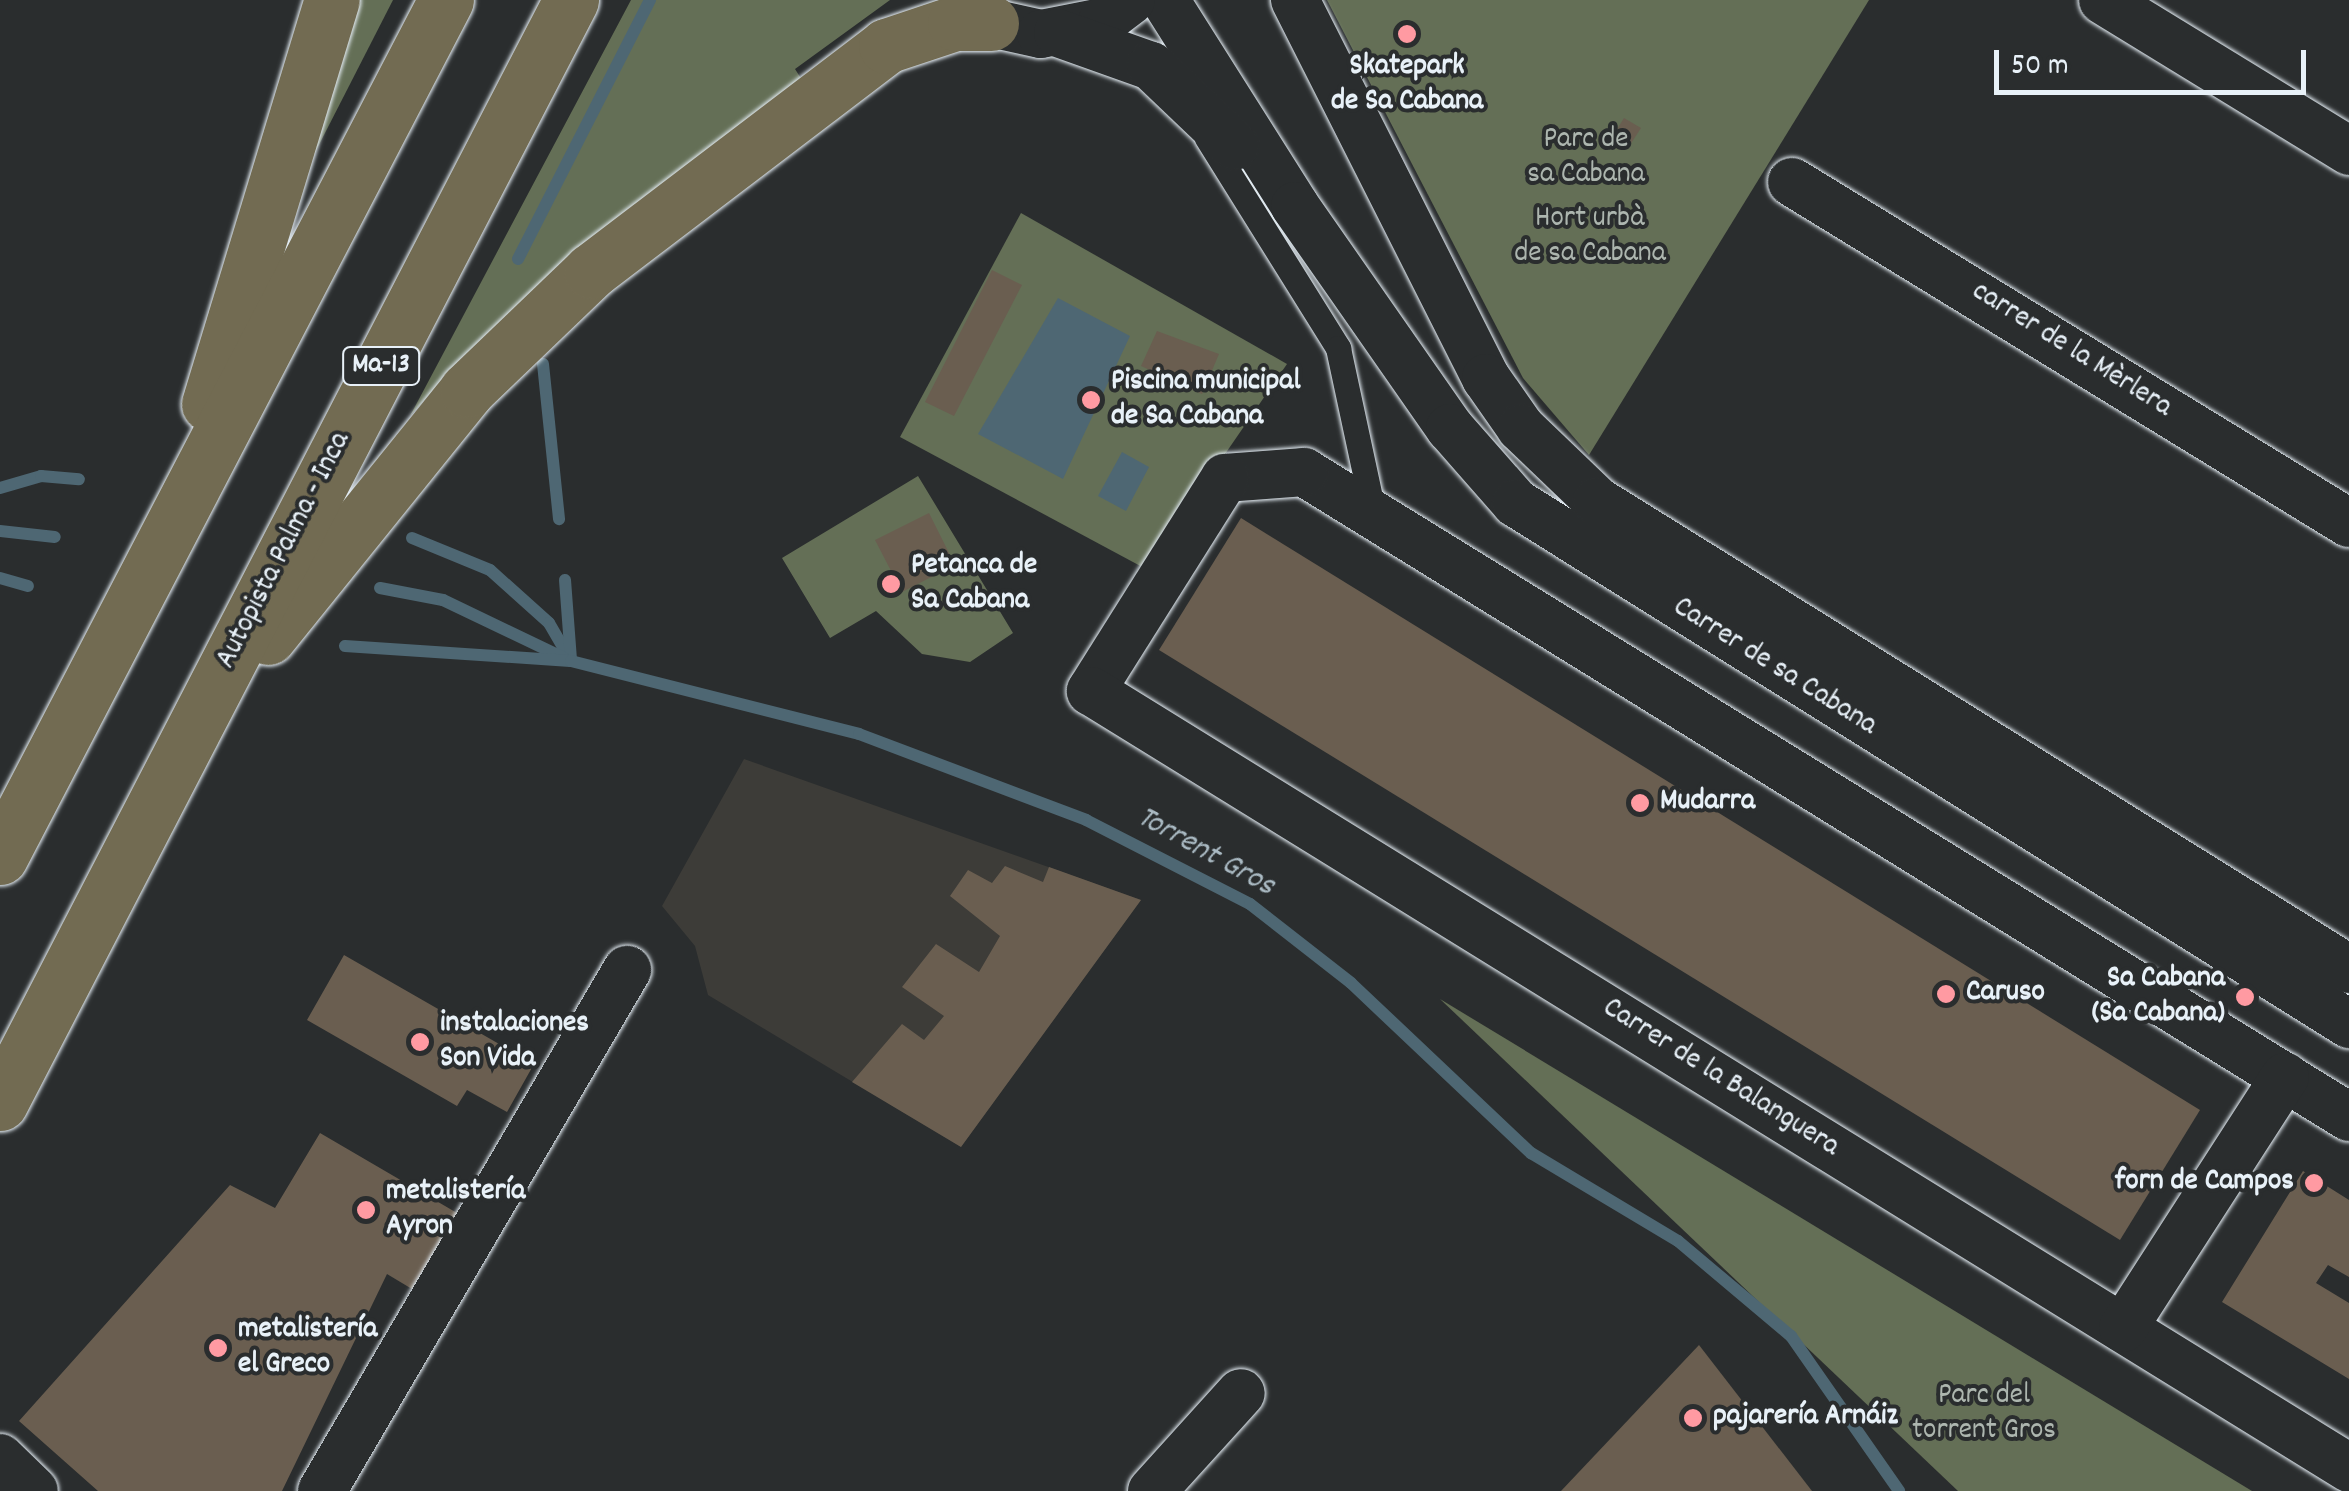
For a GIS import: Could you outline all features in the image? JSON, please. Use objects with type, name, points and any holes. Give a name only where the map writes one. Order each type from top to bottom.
[{"type":"highway","points":[[172,526],[332,0]]},
{"type":"highway","points":[[0,858],[446,0]]},
{"type":"highway","name":"Autopista Palma - Inca","points":[[0,1102],[571,0]]},
{"type":"highway","points":[[191,733],[429,436],[545,312],[875,53],[922,30],[976,11]]},
{"type":"street","points":[[1058,33],[1102,22],[1130,0]]},
{"type":"street","name":"Carrer de sa Cabana","points":[[1165,0],[1296,206],[1450,428],[1516,503],[2349,1024]]},
{"type":"street","points":[[1295,0],[1486,378],[1521,428],[1597,502],[2349,969]]},
{"type":"street","points":[[2103,0],[2349,150]]},
{"type":"street","name":"Carrer de sa Cabana","points":[[976,11],[1128,52],[1172,84],[1296,206]]},
{"type":"street","name":"carrer de la Mèrlera","points":[[1792,182],[2349,523]]},
{"type":"street","name":"Carrer de la Balanguera","points":[[1375,517],[1304,472],[1225,478],[1091,691],[2349,1468]]},
{"type":"street","points":[[1375,517],[2349,1117]]},
{"type":"street","points":[[322,1491],[628,970]]},
{"type":"street","points":[[2123,1328],[2286,1076]]},
{"type":"street","points":[[1152,1491],[1241,1393]]},
{"type":"street","points":[[0,1458],[34,1491]]},
{"type":"lane","points":[[1172,84],[1338,348],[1375,517]]},
{"type":"shaded area","points":[[744,759],[1141,900],[961,1147],[708,995],[695,946],[662,906]]},
{"type":"green space","points":[[352,0],[393,0],[303,176]]},
{"type":"green space","points":[[631,0],[890,0],[795,69],[802,80],[465,355],[410,416]]},
{"type":"green space","name":"Parc de sa Cabana","points":[[1327,0],[1869,0],[1589,455],[1523,378]]},
{"type":"green space","name":"Piscina municipal de Sa Cabana","points":[[1021,213],[1287,364],[1146,569],[900,437]]},
{"type":"green space","name":"Petanca de Sa Cabana","points":[[918,476],[1013,633],[970,662],[922,654],[876,611],[830,638],[782,558]]},
{"type":"green space","name":"Parc del torrent Gros","points":[[1440,999],[2252,1491],[1958,1491]]},
{"type":"water","points":[[1058,298],[1130,336],[1063,479],[978,434]]},
{"type":"water","points":[[1122,452],[1149,467],[1126,511],[1098,496]]},
{"type":"building","points":[[1624,118],[1641,128],[1630,145],[1614,134]]},
{"type":"building","points":[[992,270],[1022,285],[954,416],[925,402]]},
{"type":"building","points":[[1157,331],[1219,354],[1202,394],[1141,366]]},
{"type":"building","points":[[929,513],[955,565],[902,592],[875,540]]},
{"type":"building","points":[[1241,518],[2200,1110],[2120,1240],[1159,650]]},
{"type":"building","points":[[1005,866],[1043,882],[1049,867],[1141,900],[961,1147],[852,1082],[902,1024],[924,1040],[944,1016],[902,987],[936,944],[979,972],[1000,936],[950,896],[968,870],[992,883]]},
{"type":"building","name":"instalaciones Son Vida","points":[[344,955],[534,1064],[507,1112],[467,1090],[457,1106],[307,1020]]},
{"type":"building","name":"metalistería el Greco","points":[[320,1133],[457,1213],[412,1289],[387,1274],[282,1491],[98,1491],[19,1421],[230,1185],[275,1208]]},
{"type":"building","points":[[2303,1171],[2349,1200],[2349,1277],[2328,1265],[2316,1283],[2349,1303],[2349,1379],[2222,1302]]},
{"type":"building","name":"pajarería Arnáiz","points":[[1699,1345],[1812,1491],[1561,1491]]},
{"type":"waterway","points":[[518,259],[650,0]]},
{"type":"waterway","points":[[543,364],[559,519]]},
{"type":"waterway","points":[[0,488],[41,476],[79,479]]},
{"type":"waterway","points":[[0,531],[55,537]]},
{"type":"waterway","points":[[412,538],[490,570],[549,623],[571,661]]},
{"type":"waterway","points":[[0,578],[28,586]]},
{"type":"waterway","points":[[565,580],[571,659]]},
{"type":"waterway","points":[[380,588],[443,600],[564,658]]},
{"type":"waterway","name":"Torrent Gros","points":[[345,646],[571,661],[859,734],[1086,820],[1250,904],[1351,983],[1531,1153],[1678,1241],[1791,1336],[1899,1491]]},
{"type":"place","name":"Skatepark de Sa Cabana","points":[[1407,34]]},
{"type":"place","name":"Piscina municipal de Sa Cabana","points":[[1091,400]]},
{"type":"place","name":"Petanca de Sa Cabana","points":[[891,584]]},
{"type":"place","name":"Mudarra","points":[[1640,803]]},
{"type":"place","name":"Caruso","points":[[1946,994]]},
{"type":"place","name":"Sa Cabana (Sa Cabana)","points":[[2245,997]]},
{"type":"place","name":"instalaciones Son Vida","points":[[420,1042]]},
{"type":"place","name":"forn de Campos","points":[[2314,1183]]},
{"type":"place","name":"metalistería Ayron","points":[[366,1210]]},
{"type":"place","name":"metalistería el Greco","points":[[218,1348]]},
{"type":"place","name":"pajarería Arnáiz","points":[[1693,1418]]},
{"type":"park label","name":"Hort urbà de sa Cabana","points":[[1590,237]]}]
